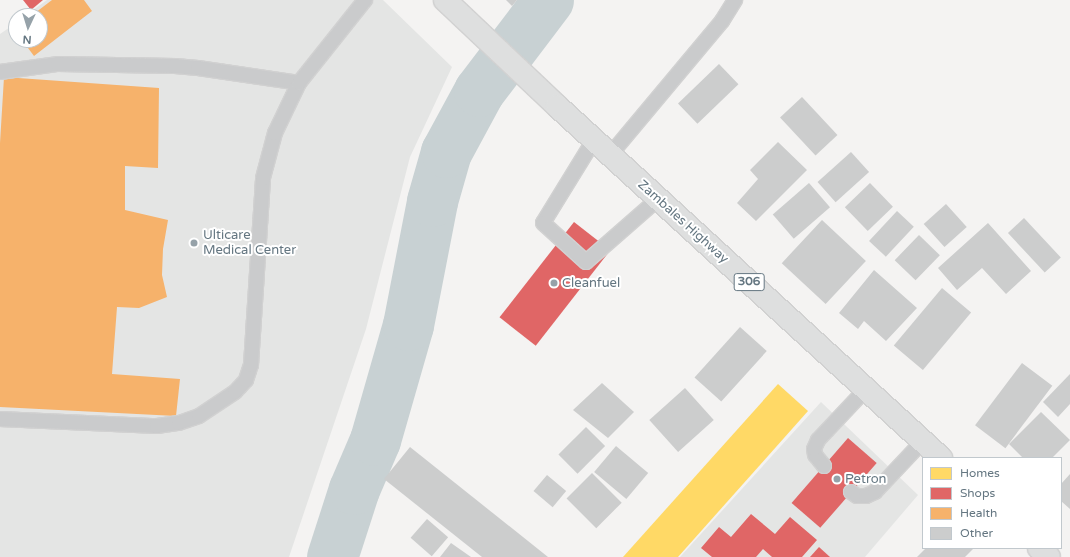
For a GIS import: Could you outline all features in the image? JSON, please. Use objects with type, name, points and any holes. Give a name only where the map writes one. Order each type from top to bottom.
[{"type":"main road","name":"Zambales Highway","points":[[445,0],[610,155],[940,457]]},
{"type":"main road","points":[[1040,549],[1049,557]]},
{"type":"lane","points":[[0,419],[157,426],[179,423],[199,416],[238,388],[246,380],[251,365],[263,178],[276,133],[299,83],[365,0]]},
{"type":"lane","points":[[610,155],[722,21],[735,0]]},
{"type":"lane","points":[[0,72],[58,64],[175,66],[299,83]]},
{"type":"lane","points":[[594,140],[543,223],[586,262],[658,199]]},
{"type":"lane","points":[[824,466],[815,455],[814,449],[818,440],[866,390]]},
{"type":"lane","points":[[851,492],[857,496],[866,496],[876,492],[923,441]]},
{"type":"shaded area","name":"Ulticare Medical Center","points":[[47,0],[383,0],[452,67],[410,157],[366,329],[289,557],[0,557],[0,34],[8,28],[8,48],[48,48],[48,8],[36,8]]},
{"type":"shaded area","points":[[821,402],[918,495],[865,557],[680,557]]},
{"type":"building: Homes","points":[[778,384],[808,411],[678,557],[623,557]]},
{"type":"building: Shops","points":[[23,0],[43,0],[33,8],[29,8]]},
{"type":"building: Shops","name":"Cleanfuel","points":[[574,222],[610,250],[536,346],[500,317]]},
{"type":"building: Shops","name":"Petron","points":[[848,438],[877,463],[820,528],[792,503]]},
{"type":"building: Shops","points":[[751,514],[775,534],[790,517],[817,540],[802,557],[772,557],[763,549],[756,557],[712,557],[701,548],[719,527],[731,537]]},
{"type":"building: Shops","points":[[819,547],[830,557],[810,557]]},
{"type":"building: Health","points":[[52,0],[84,0],[92,11],[48,45],[48,8],[42,8]]},
{"type":"building: Health","points":[[28,48],[44,48],[34,56]]},
{"type":"building: Health","points":[[4,77],[159,88],[158,168],[125,166],[125,210],[168,220],[163,249],[162,275],[167,297],[139,308],[117,307],[112,374],[180,379],[176,416],[0,407],[0,143]]},
{"type":"building: Other","points":[[506,0],[517,0],[512,6]]},
{"type":"building: Other","points":[[719,64],[738,84],[697,124],[678,104]]},
{"type":"building: Other","points":[[802,97],[837,135],[816,155],[780,117]]},
{"type":"building: Other","points":[[778,142],[807,170],[756,221],[737,203],[758,179],[750,170]]},
{"type":"building: Other","points":[[851,152],[869,172],[836,202],[818,182]]},
{"type":"building: Other","points":[[809,183],[830,207],[794,239],[773,214]]},
{"type":"building: Other","points":[[870,183],[893,207],[868,231],[845,207]]},
{"type":"building: Other","points":[[946,204],[967,227],[944,247],[924,224]]},
{"type":"building: Other","points":[[897,211],[914,227],[886,257],[869,241]]},
{"type":"building: Other","points":[[1024,218],[1061,257],[1045,272],[1008,233]]},
{"type":"building: Other","points":[[822,220],[866,261],[826,304],[782,263]]},
{"type":"building: Other","points":[[988,223],[1031,271],[1006,294],[982,268],[957,290],[938,268]]},
{"type":"building: Other","points":[[919,235],[940,255],[916,280],[895,260]]},
{"type":"building: Other","points":[[874,270],[917,308],[886,341],[864,321],[858,329],[839,313]]},
{"type":"building: Other","points":[[942,288],[971,312],[923,370],[894,345]]},
{"type":"building: Other","points":[[740,327],[767,351],[721,402],[694,378]]},
{"type":"building: Other","points":[[1022,363],[1052,386],[1005,448],[975,425]]},
{"type":"building: Other","points":[[1070,374],[1070,404],[1058,417],[1043,402]]},
{"type":"building: Other","points":[[602,383],[634,412],[608,438],[573,410]]},
{"type":"building: Other","points":[[685,388],[714,420],[678,452],[649,420]]},
{"type":"building: Other","points":[[1041,412],[1070,440],[1053,457],[1022,457],[1009,444]]},
{"type":"building: Other","points":[[586,427],[605,446],[578,474],[558,455]]},
{"type":"building: Other","points":[[616,446],[648,473],[626,499],[594,472]]},
{"type":"building: Other","points":[[410,447],[548,557],[482,557],[384,479]]},
{"type":"building: Other","points":[[592,473],[622,503],[596,528],[567,498]]},
{"type":"building: Other","points":[[1070,474],[1070,509],[1062,502],[1062,483]]},
{"type":"building: Other","points":[[547,475],[566,491],[553,507],[534,491]]},
{"type":"building: Other","points":[[427,519],[448,537],[432,556],[411,538]]},
{"type":"building: Other","points":[[451,543],[471,557],[440,557]]},
{"type":"building: Other","points":[[925,549],[973,549],[965,557],[917,557]]},
{"type":"waterway","points":[[332,557],[354,489],[375,440],[408,325],[432,201],[446,152],[479,91],[548,0]]},
{"type":"place","name":"Ulticare Medical Center","points":[[194,243]]},
{"type":"place","name":"Cleanfuel","points":[[554,283]]},
{"type":"place","name":"Petron","points":[[837,479]]}]
